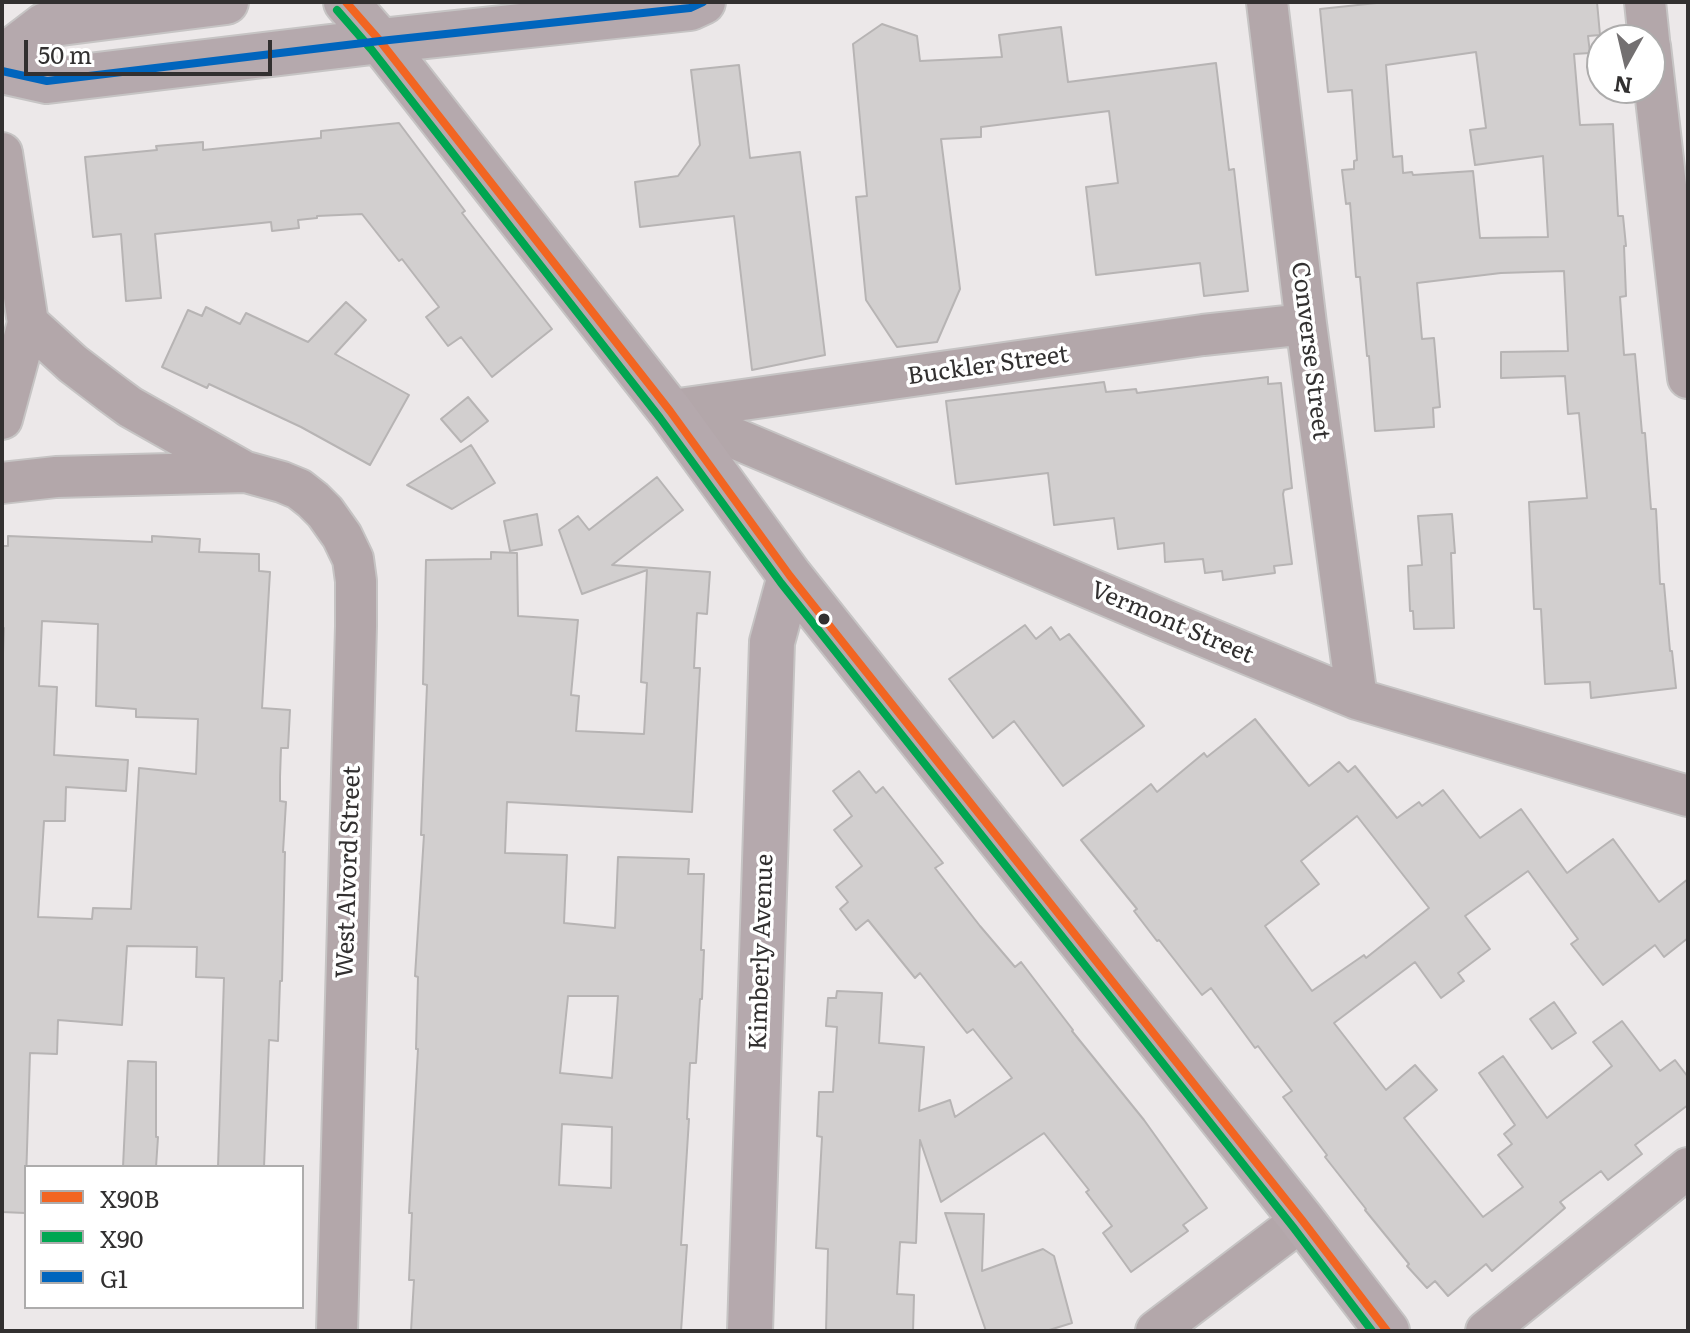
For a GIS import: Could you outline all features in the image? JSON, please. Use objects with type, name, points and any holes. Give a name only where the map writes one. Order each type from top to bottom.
[{"type":"main road","points":[[2,58],[45,25],[226,2]]},
{"type":"main road","points":[[346,2],[380,41],[670,411],[790,576],[1387,1331]]},
{"type":"main road","points":[[2,71],[47,81],[690,8],[703,2]]},
{"type":"main road","name":"Kimberly Avenue","points":[[750,1331],[772,642],[790,576]]},
{"type":"street","name":"Converse Street","points":[[1267,2],[1306,324],[1357,699]]},
{"type":"street","points":[[1645,2],[1647,24]]},
{"type":"street","points":[[1657,104],[1688,378]]},
{"type":"street","points":[[2,153],[28,323],[2,419]]},
{"type":"street","name":"West Alvord Street","points":[[28,323],[73,364],[130,407],[246,472],[299,489],[325,512],[353,559],[356,581],[337,1331]]},
{"type":"street","name":"Buckler Street","points":[[670,411],[1203,335],[1306,324]]},
{"type":"street","name":"Vermont Street","points":[[670,411],[1357,699],[1688,796]]},
{"type":"street","name":"West Alvord Street","points":[[2,483],[56,477],[246,472]]},
{"type":"street","points":[[1486,1331],[1688,1168]]},
{"type":"street","points":[[1156,1331],[1302,1220]]},
{"type":"building","points":[[1386,2],[1597,2],[1599,24],[1586,24],[1586,53],[1574,54],[1580,125],[1613,124],[1618,216],[1623,216],[1626,246],[1626,296],[1620,297],[1624,355],[1635,354],[1651,509],[1656,509],[1660,584],[1664,584],[1676,688],[1591,698],[1590,682],[1545,684],[1541,609],[1534,609],[1529,502],[1587,498],[1579,413],[1568,414],[1565,376],[1501,378],[1501,352],[1568,351],[1564,271],[1501,273],[1417,283],[1422,339],[1434,338],[1440,407],[1433,408],[1434,427],[1375,431],[1360,277],[1356,277],[1350,203],[1346,204],[1342,170],[1354,169],[1354,161],[1357,160],[1352,90],[1328,92],[1320,9]],"holes":[[[1476,52],[1486,128],[1470,130],[1475,165],[1543,156],[1548,237],[1480,238],[1473,171],[1403,173],[1402,156],[1393,157],[1386,65]]]},
{"type":"building","points":[[882,24],[917,36],[920,61],[1002,57],[999,35],[1061,27],[1068,82],[1216,63],[1229,170],[1234,169],[1248,291],[1204,296],[1200,263],[1096,275],[1086,187],[1118,183],[1109,111],[981,127],[981,137],[941,139],[960,289],[937,342],[897,347],[866,300],[856,197],[867,196],[853,44]]},
{"type":"building","points":[[739,65],[750,158],[800,152],[825,355],[752,370],[734,216],[640,227],[635,182],[678,176],[700,145],[691,70]]},
{"type":"building","points":[[399,123],[465,211],[462,213],[552,329],[492,377],[461,337],[448,346],[426,317],[439,307],[362,214],[317,216],[298,220],[299,228],[272,231],[271,222],[155,234],[161,298],[126,301],[121,234],[93,237],[85,157],[203,142],[203,150],[321,138],[321,131]]},
{"type":"building","points":[[346,302],[366,320],[335,354],[409,395],[370,465],[301,427],[209,384],[207,388],[162,367],[188,310],[202,316],[206,307],[240,324],[246,313],[308,342]]},
{"type":"building","points":[[1268,377],[1268,384],[1281,383],[1292,488],[1284,490],[1283,494],[1292,564],[1274,566],[1275,573],[1223,580],[1222,571],[1205,573],[1203,559],[1165,562],[1164,543],[1118,549],[1114,518],[1054,525],[1048,473],[956,484],[946,401],[1104,382],[1106,392],[1136,389],[1137,393]]},
{"type":"building","points":[[468,397],[488,421],[461,442],[441,419]]},
{"type":"building","points":[[471,445],[495,483],[452,509],[407,485]]},
{"type":"building","points":[[657,477],[683,510],[612,565],[710,572],[707,614],[697,613],[694,668],[700,668],[692,812],[507,802],[505,853],[567,855],[564,923],[615,928],[618,857],[689,859],[688,874],[704,874],[702,999],[696,1063],[690,1063],[687,1119],[681,1245],[687,1245],[681,1331],[411,1331],[414,1280],[409,1280],[412,1213],[409,1213],[418,1049],[418,977],[415,976],[424,835],[421,835],[427,685],[423,684],[426,560],[491,559],[491,552],[517,553],[518,616],[578,620],[571,695],[579,696],[576,731],[644,734],[647,683],[641,682],[647,570],[582,594],[559,530],[578,516],[589,530]],"holes":[[[568,996],[618,996],[612,1078],[560,1073]],[[562,1124],[612,1127],[611,1188],[559,1185]]]},
{"type":"building","points":[[537,514],[542,545],[510,551],[504,521]]},
{"type":"building","points":[[1452,514],[1454,628],[1414,629],[1408,566],[1422,565],[1418,516]]},
{"type":"building","points":[[8,536],[152,542],[152,536],[200,539],[199,552],[259,554],[259,571],[270,572],[262,708],[290,710],[288,748],[281,748],[280,777],[280,801],[286,802],[282,981],[278,1041],[269,1040],[264,1165],[218,1165],[224,978],[196,977],[197,947],[127,946],[122,1025],[58,1020],[57,1054],[30,1053],[24,1213],[2,1212],[2,546],[8,546]],"holes":[[[42,621],[98,624],[96,706],[136,709],[136,717],[198,719],[196,774],[139,768],[131,909],[93,908],[92,919],[38,917],[44,821],[65,821],[66,787],[126,791],[128,760],[54,755],[57,687],[39,686]]]},
{"type":"building","points":[[1025,625],[1036,639],[1051,627],[1060,640],[1069,634],[1144,726],[1063,786],[1014,721],[993,738],[949,679]]},
{"type":"building","points":[[1255,719],[1309,786],[1339,762],[1348,772],[1355,766],[1397,818],[1419,802],[1422,806],[1443,790],[1480,838],[1521,809],[1567,873],[1613,839],[1659,902],[1688,879],[1688,938],[1664,957],[1655,945],[1603,985],[1571,944],[1578,939],[1528,871],[1465,916],[1490,949],[1458,973],[1464,981],[1441,998],[1415,962],[1334,1023],[1386,1090],[1415,1065],[1437,1090],[1404,1118],[1483,1217],[1523,1187],[1498,1155],[1512,1144],[1504,1134],[1515,1125],[1479,1073],[1503,1056],[1547,1118],[1612,1066],[1593,1042],[1622,1021],[1660,1071],[1675,1060],[1688,1077],[1688,1105],[1635,1145],[1642,1154],[1608,1180],[1601,1171],[1560,1202],[1565,1208],[1492,1271],[1486,1264],[1448,1296],[1435,1281],[1427,1288],[1407,1266],[1409,1264],[1325,1157],[1327,1155],[1283,1097],[1292,1091],[1258,1046],[1255,1048],[1211,988],[1202,995],[1081,840],[1151,784],[1157,792],[1204,753],[1207,757]],"holes":[[[1357,816],[1429,908],[1366,958],[1364,955],[1312,991],[1265,926],[1319,884],[1301,861]]]},
{"type":"building","points":[[859,771],[876,793],[883,787],[943,863],[935,868],[1015,967],[1021,962],[1144,1120],[1207,1208],[1183,1225],[1188,1231],[1131,1272],[1103,1233],[1112,1226],[1086,1192],[1089,1190],[1044,1133],[941,1202],[920,1140],[916,1243],[900,1242],[897,1294],[914,1295],[913,1331],[826,1331],[828,1249],[816,1248],[822,1137],[817,1136],[819,1092],[833,1092],[837,1027],[826,1026],[828,998],[836,998],[837,991],[882,993],[879,1043],[924,1047],[919,1111],[950,1100],[955,1117],[1012,1078],[973,1029],[967,1033],[920,973],[915,978],[868,920],[856,930],[840,909],[848,902],[836,887],[862,866],[834,830],[852,816],[833,791]]},
{"type":"building","points":[[1554,1002],[1576,1033],[1552,1049],[1530,1019]]},
{"type":"building","points":[[128,1061],[156,1062],[156,1165],[123,1165]]},
{"type":"building","points":[[945,1213],[984,1214],[982,1271],[1043,1249],[1054,1256],[1072,1323],[1046,1331],[986,1331]]},
{"type":"transit line","name":"X90B","points":[[346,2],[380,41],[670,411],[790,576],[1387,1331]]},
{"type":"transit line","name":"G1","points":[[2,71],[47,81],[690,8],[703,2]]},
{"type":"transit line","name":"X90","points":[[337,10],[371,49],[660,418],[781,583],[1293,1227],[1372,1331]]}]
